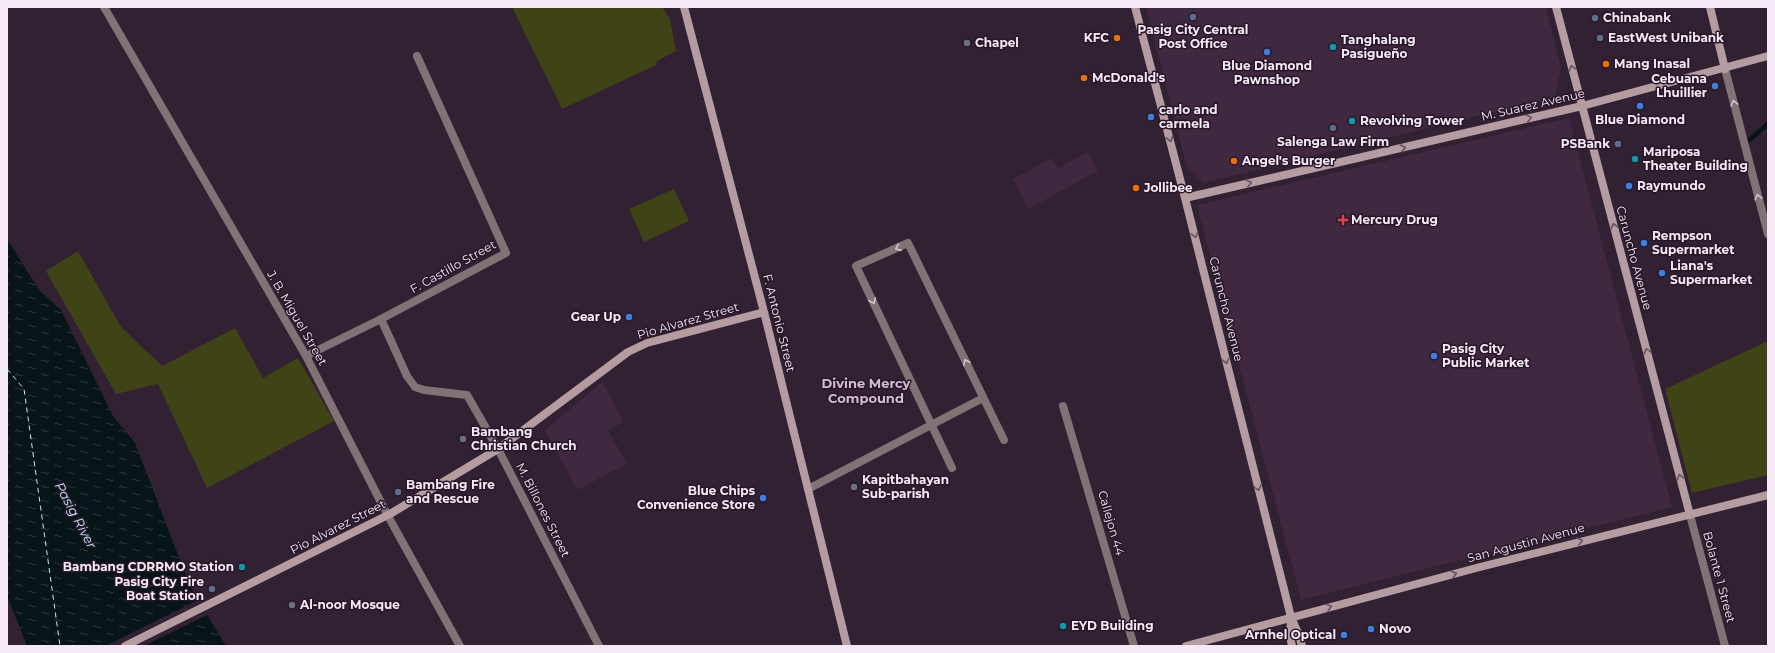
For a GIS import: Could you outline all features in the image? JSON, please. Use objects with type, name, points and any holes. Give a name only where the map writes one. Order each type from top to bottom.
[{"type":"street","name":"J. B. Miguel Street","points":[[104,7],[306,356],[388,516],[460,646]]},
{"type":"street","name":"F. Antonio Street","points":[[684,7],[764,312],[847,646]]},
{"type":"street","name":"Caruncho Avenue","points":[[1135,7],[1291,617]]},
{"type":"street","name":"Caruncho Avenue","points":[[1556,7],[1690,515]]},
{"type":"street","points":[[1710,7],[1768,234]]},
{"type":"street","name":"F. Castillo Street","points":[[306,356],[381,319],[506,253],[417,56]]},
{"type":"street","name":"M. Suarez Avenue","points":[[1185,198],[1582,106],[1725,69],[1768,56]]},
{"type":"street","points":[[952,468],[856,266],[908,243],[1004,440]]},
{"type":"street","name":"Pio Alvarez Street","points":[[125,646],[388,516],[498,449],[628,352],[647,342],[764,312]]},
{"type":"street","name":"M. Billones Street","points":[[381,319],[407,376],[415,387],[424,390],[467,395],[498,449],[599,646]]},
{"type":"street","points":[[808,489],[983,398]]},
{"type":"street","name":"Callejon 44","points":[[1063,406],[1134,646]]},
{"type":"street","name":"San Agustin Avenue","points":[[1186,646],[1480,567],[1768,495]]},
{"type":"street","name":"Bolante 1 Street","points":[[1690,515],[1725,646]]},
{"type":"street","points":[[1291,617],[1290,636],[1292,646]]},
{"type":"street","points":[[1291,617],[1300,635],[1302,646]]},
{"type":"shaded area","points":[[1146,7],[1546,7],[1561,68],[1555,97],[1204,183],[1187,167]]},
{"type":"shaded area","name":"Pasig City Public Market","points":[[1569,118],[1672,507],[1301,600],[1197,205]]},
{"type":"shaded area","points":[[1088,152],[1098,171],[1028,209],[1013,179],[1052,158],[1058,168]]},
{"type":"shaded area","points":[[602,382],[624,422],[608,430],[627,464],[577,490],[545,430]]},
{"type":"green space","points":[[512,7],[662,7],[670,19],[676,51],[657,61],[656,65],[562,109]]},
{"type":"green space","points":[[674,189],[689,221],[644,242],[629,209]]},
{"type":"green space","points":[[78,251],[121,327],[162,366],[235,328],[263,378],[298,358],[334,421],[207,488],[158,384],[116,394],[46,271]]},
{"type":"green space","points":[[1768,341],[1768,475],[1692,493],[1665,389]]},
{"type":"water","name":"Pasig River","points":[[7,239],[40,291],[61,310],[113,416],[135,443],[191,588],[226,646],[27,646],[7,596]]},
{"type":"pier","points":[[200,599],[209,614],[144,646],[105,646]]},
{"type":"waterway","points":[[1748,141],[1768,124]]},
{"type":"ferry route","points":[[7,369],[24,389],[60,646]]},
{"type":"place","name":"Pasig City Central Post Office","points":[[1193,17]]},
{"type":"place","name":"Chinabank","points":[[1595,18]]},
{"type":"place","name":"KFC","points":[[1117,38]]},
{"type":"place","name":"EastWest Unibank","points":[[1600,38]]},
{"type":"place","name":"Chapel","points":[[967,43]]},
{"type":"place","name":"Tanghalang Pasigueño","points":[[1333,47]]},
{"type":"place","name":"Blue Diamond Pawnshop","points":[[1267,52]]},
{"type":"place","name":"Mang Inasal","points":[[1606,64]]},
{"type":"place","name":"McDonald's","points":[[1084,78]]},
{"type":"place","name":"Cebuana Lhuillier","points":[[1715,86]]},
{"type":"place","name":"Blue Diamond","points":[[1640,106]]},
{"type":"place","name":"carlo and carmela","points":[[1151,117]]},
{"type":"place","name":"Revolving Tower","points":[[1352,121]]},
{"type":"place","name":"Salenga Law Firm","points":[[1333,128]]},
{"type":"place","name":"PSBank","points":[[1618,144]]},
{"type":"place","name":"Mariposa Theater Building","points":[[1635,159]]},
{"type":"place","name":"Angel's Burger","points":[[1234,161]]},
{"type":"place","name":"Raymundo","points":[[1629,186]]},
{"type":"place","name":"Jollibee","points":[[1136,188]]},
{"type":"place","name":"Mercury Drug","points":[[1343,220]]},
{"type":"place","name":"Rempson Supermarket","points":[[1644,243]]},
{"type":"place","name":"Liana's Supermarket","points":[[1662,273]]},
{"type":"place","name":"Gear Up","points":[[629,317]]},
{"type":"place","name":"Pasig City Public Market","points":[[1434,356]]},
{"type":"place","name":"Bambang Christian Church","points":[[463,439]]},
{"type":"place","name":"Kapitbahayan Sub-parish","points":[[854,487]]},
{"type":"place","name":"Bambang Fire and Rescue","points":[[398,492]]},
{"type":"place","name":"Blue Chips Convenience Store","points":[[763,498]]},
{"type":"place","name":"Bambang CDRRMO Station","points":[[242,567]]},
{"type":"place","name":"Pasig City Fire Boat Station","points":[[212,589]]},
{"type":"place","name":"Al-noor Mosque","points":[[292,605]]},
{"type":"place","name":"EYD Building","points":[[1063,626]]},
{"type":"place","name":"Novo","points":[[1371,629]]},
{"type":"place","name":"Arnhel Optical","points":[[1344,635]]},
{"type":"district","name":"Divine Mercy Compound","points":[[866,390]]}]
